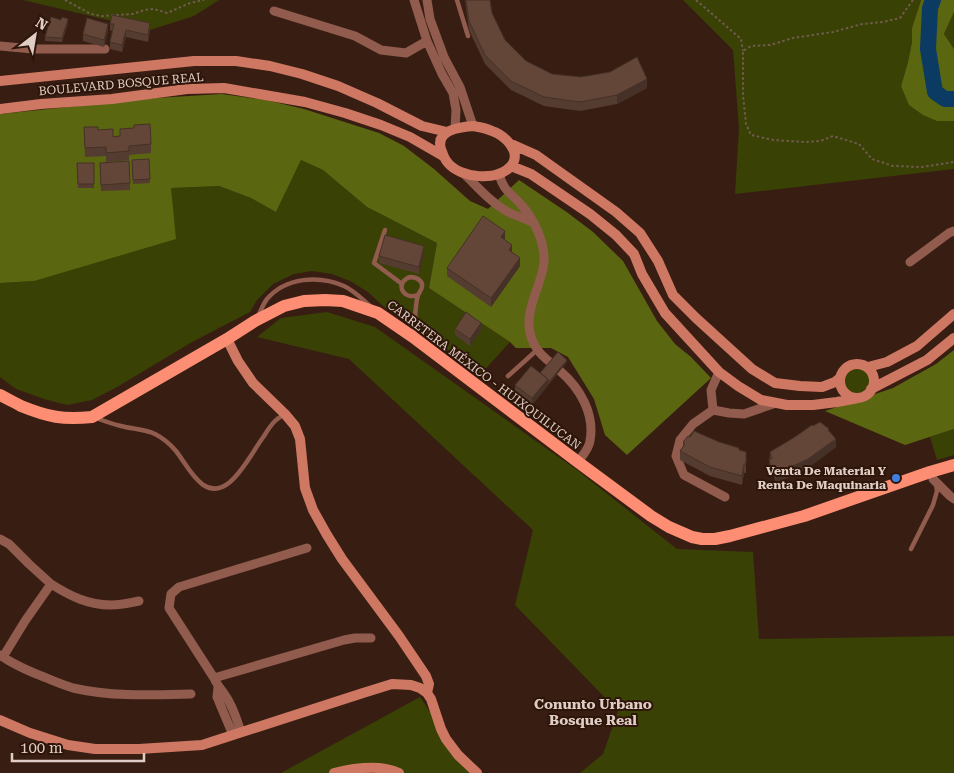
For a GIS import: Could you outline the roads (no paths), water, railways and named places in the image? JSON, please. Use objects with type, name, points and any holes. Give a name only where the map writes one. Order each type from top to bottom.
[{"type":"main road","name":"CARRETERA MÉXICO - HUIXQUILUCAN","points":[[0,394],[39,414],[56,417],[92,417],[255,321],[284,306],[304,301],[326,300],[343,302],[378,312],[657,520],[684,534],[702,539],[730,536],[804,516],[931,476],[954,465]]},
{"type":"street","points":[[414,0],[426,41],[453,93],[456,110],[451,131]]},
{"type":"street","points":[[426,0],[430,18],[444,57],[460,88],[473,126]]},
{"type":"street","points":[[274,11],[355,36],[381,50],[406,53],[426,41]]},
{"type":"street","points":[[0,46],[105,49]]},
{"type":"street","name":"BOULEVARD BOSQUE REAL","points":[[0,80],[194,61],[236,61],[270,66],[311,77],[338,86],[422,126],[451,131]]},
{"type":"street","name":"BOULEVARD BOSQUE REAL","points":[[0,109],[187,89],[224,88],[305,102],[345,113],[410,137],[443,156]]},
{"type":"street","points":[[473,126],[493,131],[509,143],[514,150],[514,159],[511,166],[499,173],[486,176],[464,173],[454,169],[443,156],[440,145],[441,137],[451,131],[473,126]]},
{"type":"street","points":[[509,143],[536,156],[616,212],[640,233],[658,261],[673,295],[752,369],[775,383],[822,387],[840,378],[848,366],[862,364],[872,372],[874,384],[871,390]]},
{"type":"street","points":[[511,166],[531,174],[590,214],[616,236],[634,254],[642,274],[665,313],[719,372],[761,400],[787,405],[813,405],[858,398],[927,360],[954,338]]},
{"type":"street","points":[[464,173],[484,194],[508,212],[534,223]]},
{"type":"street","points":[[499,173],[501,183],[523,207],[534,223],[541,240],[544,256],[543,274],[530,309],[528,323],[530,335],[537,350],[551,363]]},
{"type":"street","points":[[910,262],[954,231]]},
{"type":"street","points":[[868,367],[887,362],[917,346],[954,314]]},
{"type":"street","points":[[227,339],[238,361],[253,383],[286,414],[295,426],[300,439],[305,488],[313,510],[342,559],[426,676],[429,684],[427,693]]},
{"type":"street","points":[[560,371],[577,390],[586,405],[590,421],[590,441],[578,462]]},
{"type":"street","points":[[713,410],[711,390],[719,372]]},
{"type":"street","points":[[840,378],[844,393],[850,397],[858,398]]},
{"type":"street","points":[[725,497],[684,475],[676,456],[680,440],[693,424],[713,410],[744,414],[776,403]]},
{"type":"street","points":[[931,476],[954,499]]},
{"type":"street","points":[[0,539],[9,544],[51,584],[69,595],[87,602],[112,605],[139,601]]},
{"type":"street","points":[[237,734],[231,706],[224,693],[169,608],[171,594],[179,587],[306,548]]},
{"type":"street","points":[[51,584],[2,656],[54,682],[73,688],[98,693],[128,695],[191,694]]},
{"type":"street","points":[[216,682],[344,640],[371,638]]},
{"type":"street","points":[[0,720],[30,733],[68,745],[96,749],[139,749],[202,745],[392,684],[412,685],[427,693],[446,739],[458,755],[477,773]]},
{"type":"street","points":[[334,773],[371,768],[393,770],[399,773]]},
{"type":"lane","points":[[457,0],[468,36]]},
{"type":"lane","points":[[384,230],[374,263],[402,284]]},
{"type":"lane","points":[[413,337],[418,295],[422,290],[422,283],[418,278],[412,276],[406,279],[402,284],[402,290],[406,295],[412,297],[418,295]]},
{"type":"lane","points":[[255,321],[267,300],[279,289],[293,282],[309,280],[329,280],[346,287],[378,312]]},
{"type":"lane","points":[[508,376],[537,350]]},
{"type":"lane","points":[[92,417],[153,433],[166,440],[176,450],[190,472],[202,484],[210,488],[220,488],[228,484],[236,476],[275,421],[286,414]]},
{"type":"lane","points":[[911,549],[933,505],[937,491],[936,483],[931,476]]},
{"type":"waterway","points":[[933,0],[930,8],[928,49],[935,92],[945,99],[954,99]]},
{"type":"place","name":"Venta De Material Y Renta De Maquinaria","points":[[896,478]]},
{"type":"district","name":"Conunto Urbano Bosque Real","points":[[593,712]]}]
